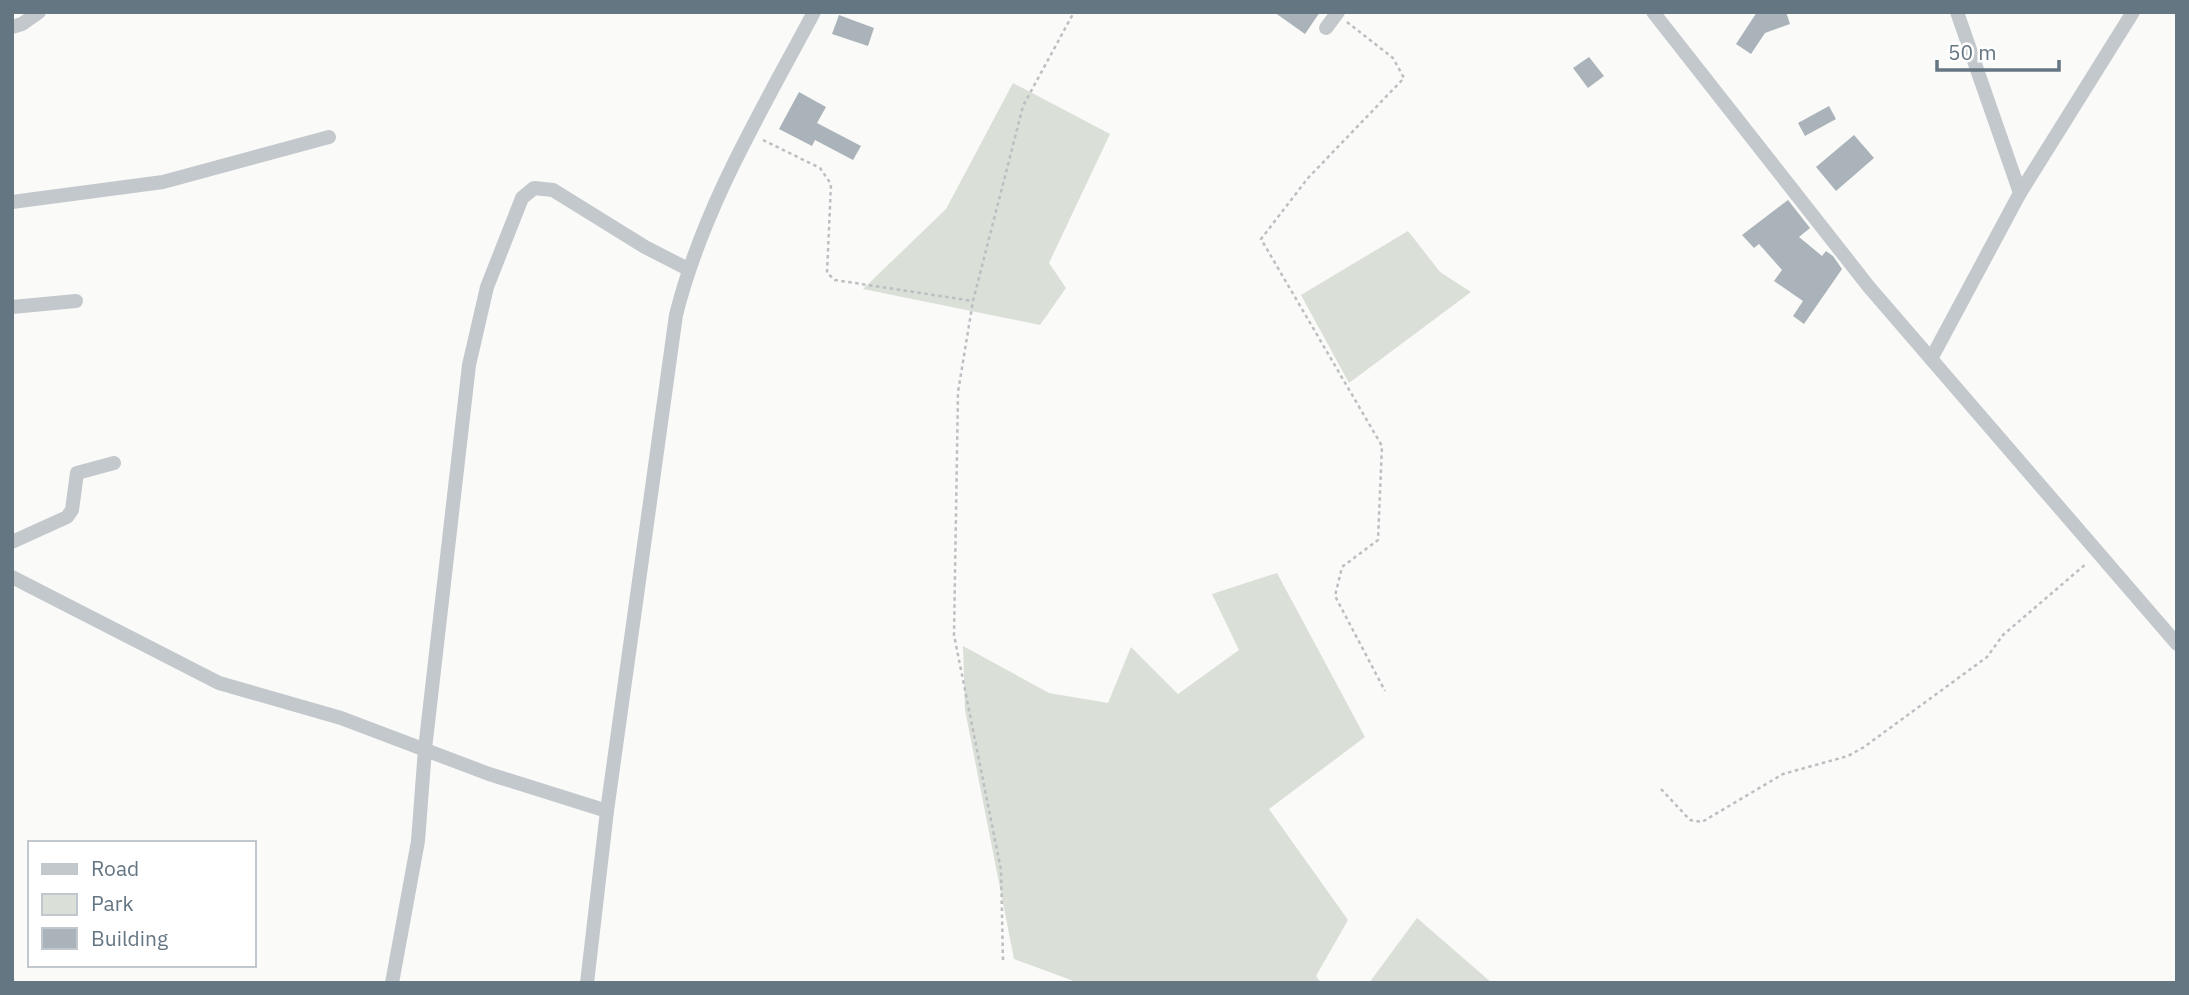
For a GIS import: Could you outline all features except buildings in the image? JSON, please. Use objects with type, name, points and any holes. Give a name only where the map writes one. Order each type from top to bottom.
[{"type":"street","points":[[12,27],[22,24],[39,12]]},
{"type":"street","points":[[587,983],[607,811],[676,315],[688,269],[733,164],[814,12]]},
{"type":"street","points":[[1653,12],[1869,287],[2177,644]]},
{"type":"street","points":[[1957,12],[2020,193]]},
{"type":"street","points":[[1931,359],[2020,193],[2133,12]]},
{"type":"street","points":[[1326,28],[1338,13]]},
{"type":"street","points":[[12,202],[163,182],[329,137]]},
{"type":"street","points":[[392,983],[418,841],[425,748],[469,365],[486,287],[523,198],[538,187],[553,190],[645,247],[688,269]]},
{"type":"street","points":[[12,307],[76,302]]},
{"type":"street","points":[[12,542],[68,517],[77,472],[114,463]]},
{"type":"street","points":[[12,577],[75,607],[199,674],[241,690],[341,718],[489,774],[607,811]]},
{"type":"path","points":[[1003,960],[1001,870],[954,635],[958,392],[973,301],[1023,106],[1074,12]]},
{"type":"path","points":[[1338,13],[1393,58],[1404,78],[1308,178],[1261,239],[1382,446],[1378,540],[1342,567],[1335,596],[1385,691]]},
{"type":"path","points":[[750,134],[820,168],[831,184],[827,273],[835,280],[973,301]]},
{"type":"path","points":[[1661,789],[1690,820],[1702,821],[1783,775],[1848,756],[1950,687],[1987,657],[2003,635],[2098,554]]},
{"type":"green space","points":[[1013,83],[1110,134],[1049,263],[1066,288],[1040,325],[863,289],[946,209]]},
{"type":"green space","points":[[1408,231],[1440,272],[1471,292],[1349,383],[1301,295]]},
{"type":"green space","points":[[1277,573],[1365,737],[1269,809],[1348,920],[1316,976],[1321,983],[1079,983],[1014,959],[965,710],[963,646],[1049,693],[1108,703],[1131,647],[1178,694],[1239,650],[1212,594]]},
{"type":"green space","points":[[1417,918],[1492,983],[1369,983]]}]
